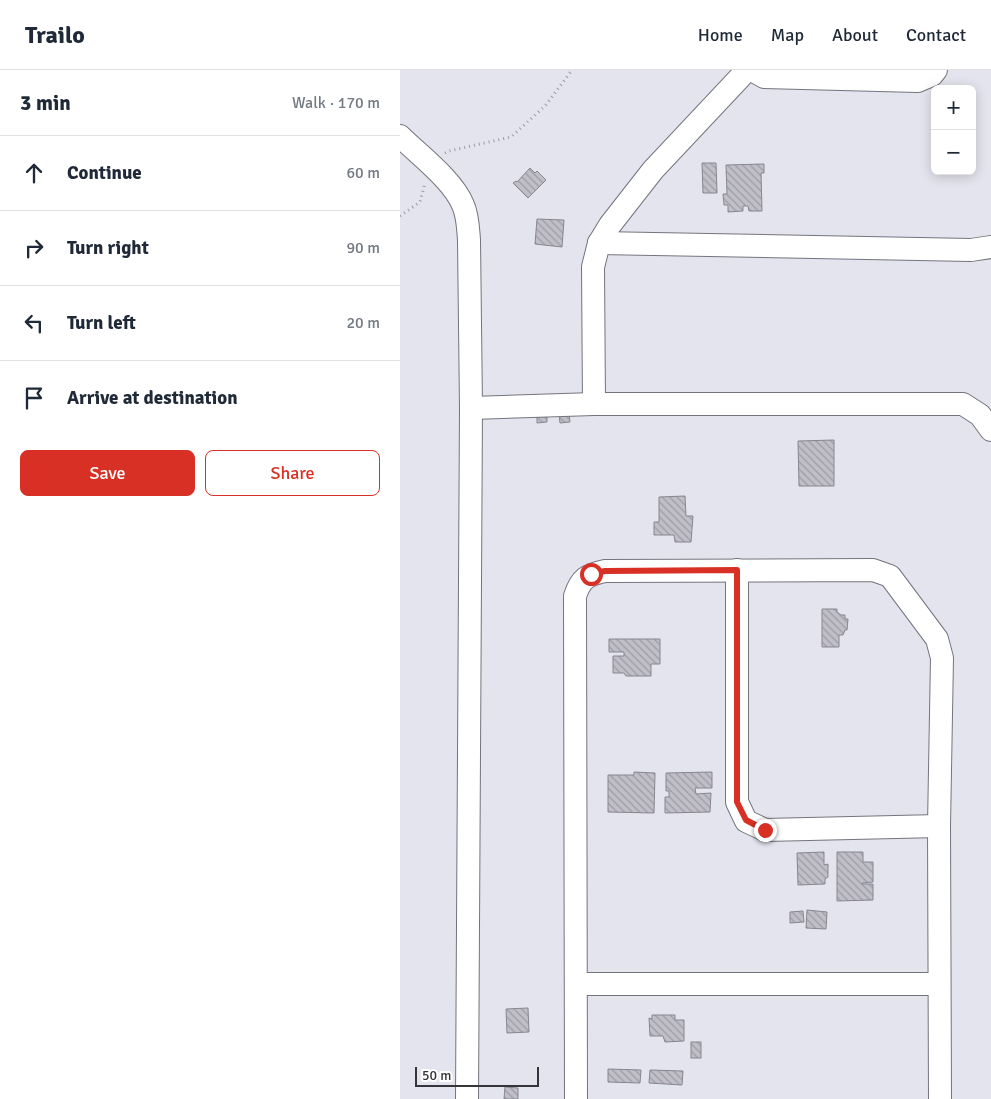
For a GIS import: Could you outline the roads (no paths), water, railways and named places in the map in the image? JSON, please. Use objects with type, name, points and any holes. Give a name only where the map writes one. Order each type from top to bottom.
[{"type":"street","points":[[594,404],[593,267],[598,243],[653,170],[746,70]]},
{"type":"street","points":[[752,70],[764,77],[918,81],[932,75],[936,70]]},
{"type":"street","points":[[400,136],[458,194],[468,220],[470,408],[468,1099]]},
{"type":"street","points":[[598,243],[971,250],[991,247]]},
{"type":"street","points":[[470,408],[594,404],[963,404],[980,415],[991,430]]},
{"type":"street","points":[[737,570],[737,802],[746,820],[765,830],[939,826]]},
{"type":"street","points":[[576,1099],[575,596],[580,582],[591,574],[605,571],[737,570],[873,570],[890,576],[937,639],[942,658],[939,826],[940,1099]]},
{"type":"street","points":[[576,984],[939,984]]}]
